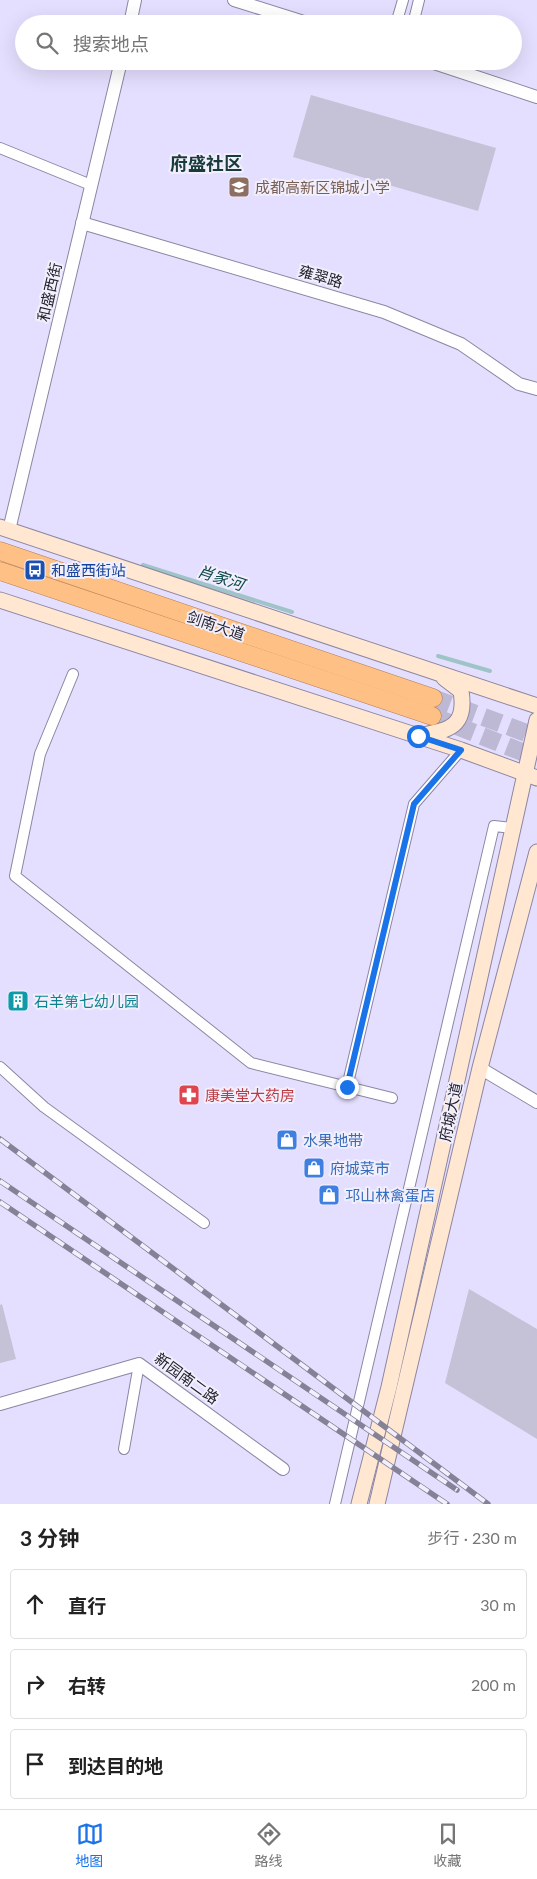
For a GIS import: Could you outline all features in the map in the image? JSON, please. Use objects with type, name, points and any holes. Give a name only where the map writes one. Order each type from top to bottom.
[{"type":"highway","name":"剑南大道","points":[[0,551],[432,698]]},
{"type":"highway","name":"剑南大道","points":[[0,571],[432,716]]},
{"type":"main road","points":[[4,529],[537,706]]},
{"type":"main road","points":[[0,600],[461,750],[531,775]]},
{"type":"main road","points":[[418,736],[446,730],[456,724],[463,704],[461,691],[435,671]]},
{"type":"main road","name":"府城大道","points":[[359,1504],[389,1387],[513,828],[531,775],[537,720]]},
{"type":"main road","name":"府城大道","points":[[377,1504],[480,1068],[537,852]]},
{"type":"street","points":[[132,15],[136,0]]},
{"type":"street","points":[[234,0],[282,15]]},
{"type":"street","points":[[399,15],[403,0]]},
{"type":"street","points":[[416,15],[420,0]]},
{"type":"street","name":"和盛西街","points":[[4,529],[119,70]]},
{"type":"street","points":[[455,70],[537,97]]},
{"type":"street","points":[[0,148],[91,186]]},
{"type":"street","name":"雍翠路","points":[[82,223],[384,312],[461,344],[519,384],[537,389]]},
{"type":"street","points":[[73,674],[40,754],[15,876],[252,1063],[392,1098]]},
{"type":"street","points":[[347,1087],[414,804],[461,750]]},
{"type":"street","points":[[335,1504],[494,826],[513,828]]},
{"type":"street","points":[[0,1067],[44,1106],[204,1223]]},
{"type":"street","points":[[480,1068],[537,1102]]},
{"type":"street","points":[[124,1449],[139,1364]]},
{"type":"street","name":"新园南二路","points":[[0,1404],[139,1364],[283,1470]]},
{"type":"shaded area","points":[[311,95],[496,148],[478,211],[293,157]]},
{"type":"shaded area","points":[[469,1289],[537,1329],[537,1439],[445,1383]]},
{"type":"shaded area","points":[[2,1304],[16,1359],[0,1363],[0,1305]]},
{"type":"waterway","name":"肖家河","points":[[143,565],[292,612]]},
{"type":"waterway","name":"肖家河","points":[[438,656],[490,671]]},
{"type":"tunnel","points":[[433,698],[537,737]]},
{"type":"tunnel","points":[[432,716],[537,758]]},
{"type":"railway","points":[[0,1139],[488,1504]]},
{"type":"railway","points":[[0,1181],[457,1490]]},
{"type":"railway","points":[[0,1202],[447,1504]]},
{"type":"place","name":"成都高新区锦城小学","points":[[239,187]]},
{"type":"place","name":"和盛西街站","points":[[35,570]]},
{"type":"place","name":"石羊第七幼儿园","points":[[18,1001]]},
{"type":"place","name":"康美堂大药房","points":[[189,1095]]},
{"type":"place","name":"水果地带","points":[[287,1140]]},
{"type":"place","name":"府城菜市","points":[[314,1168]]},
{"type":"place","name":"邛山林禽蛋店","points":[[329,1195]]},
{"type":"district","name":"府盛社区","points":[[206,163]]},
{"type":"route","points":[[347,1087],[414,804],[461,750],[418,736]]}]
